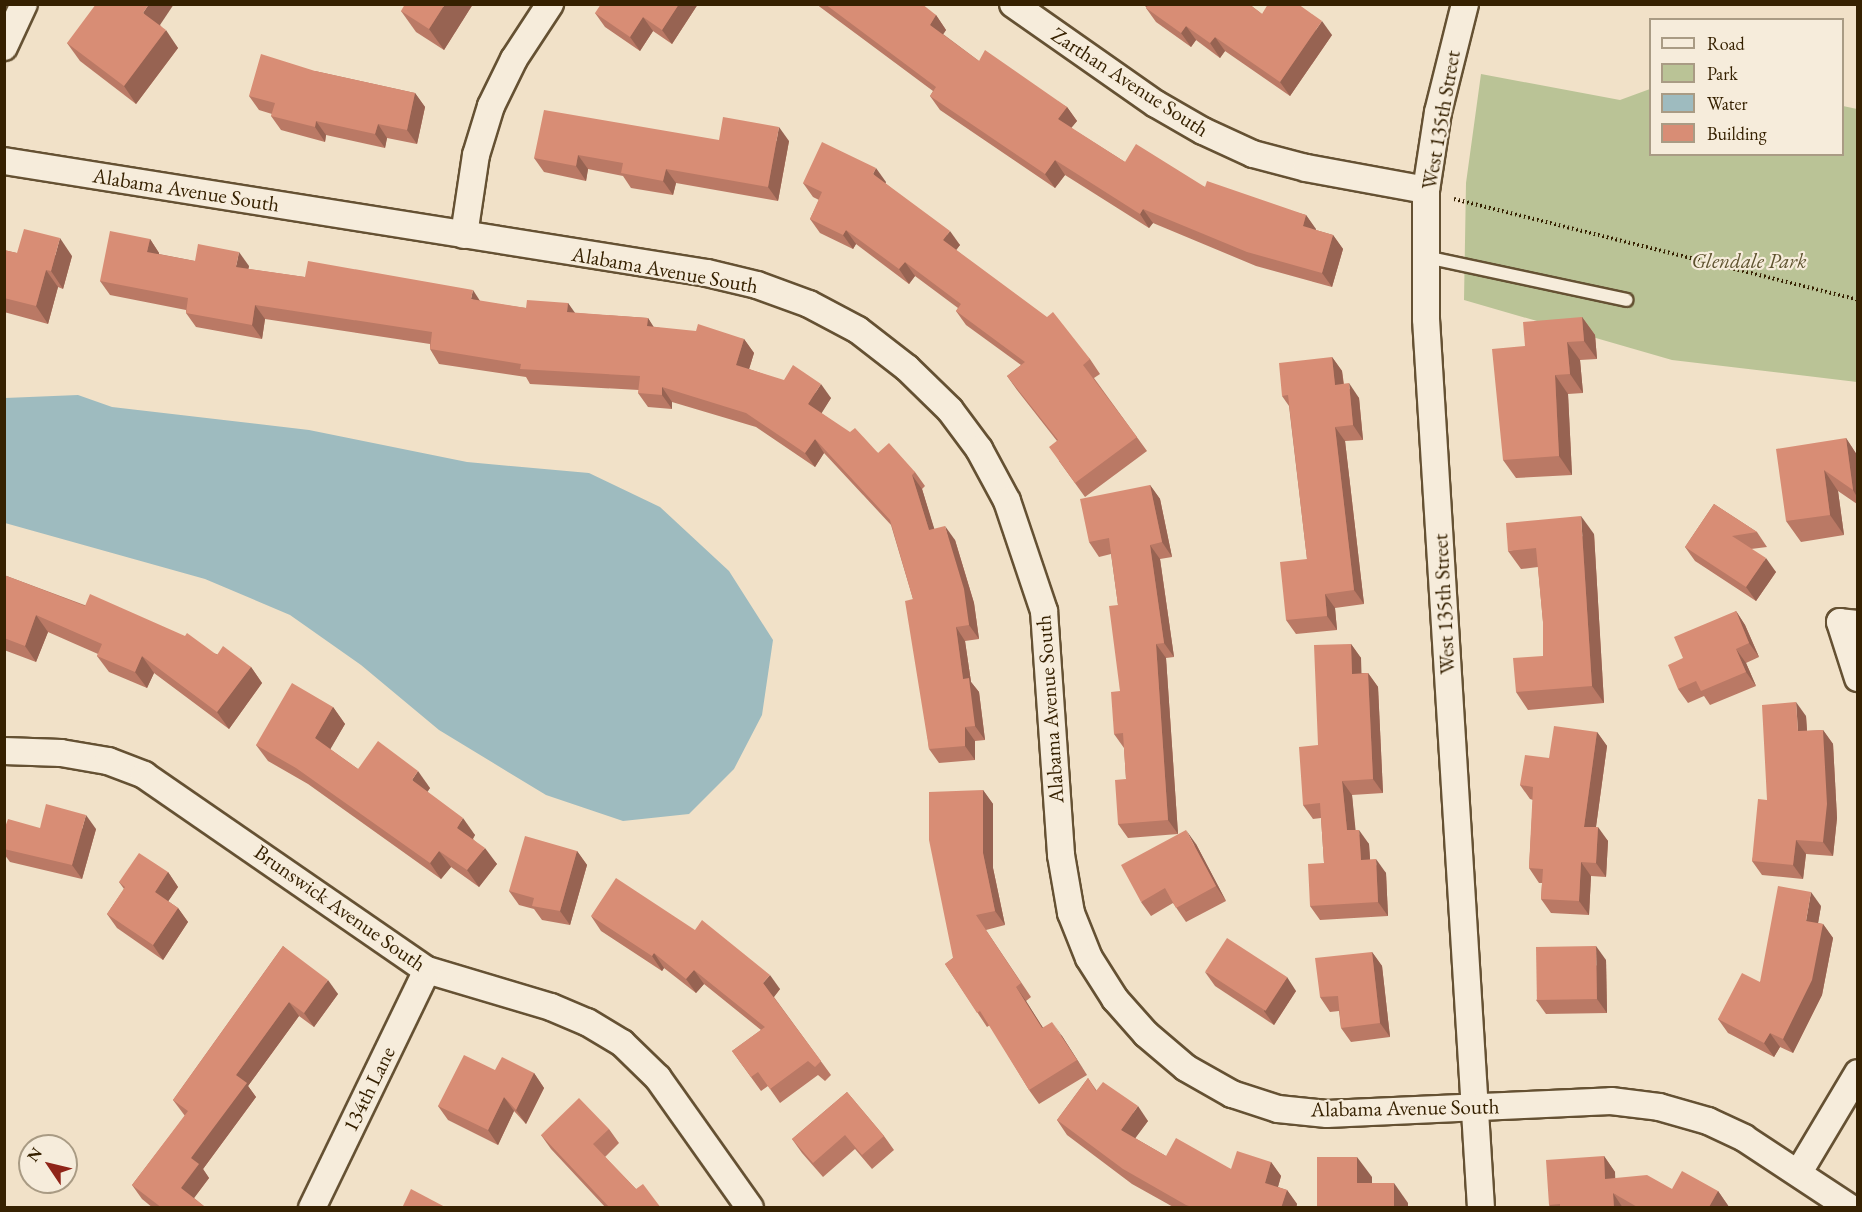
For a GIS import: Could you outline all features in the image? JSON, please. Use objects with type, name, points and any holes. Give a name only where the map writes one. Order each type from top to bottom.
[{"type":"street","points":[[4,47],[24,4]]},
{"type":"street","points":[[464,236],[476,155],[491,106],[514,59],[550,4]]},
{"type":"street","name":"Zarthan Avenue South","points":[[1012,4],[1156,104],[1203,131],[1253,154],[1306,168],[1426,190]]},
{"type":"street","name":"West 135th Street","points":[[1465,4],[1438,112],[1426,190],[1426,257],[1428,343],[1481,1208]]},
{"type":"street","name":"Alabama Avenue South","points":[[4,161],[707,273],[757,285],[809,304],[858,330],[907,368],[950,410],[980,449],[1007,501],[1026,549],[1044,611],[1061,855],[1071,913],[1089,958],[1115,999],[1146,1034],[1186,1068],[1232,1094],[1278,1108],[1327,1114],[1611,1101],[1659,1107],[1708,1121],[1744,1138],[1799,1172],[1850,1208]]},
{"type":"street","points":[[1849,623],[1857,678]]},
{"type":"street","name":"Brunswick Avenue South","points":[[4,751],[61,753],[108,761],[144,775],[427,970],[551,1007],[587,1022],[622,1043],[658,1078],[750,1208]]},
{"type":"street","name":"134th Lane","points":[[312,1208],[427,970]]},
{"type":"street","points":[[1799,1172],[1857,1073]]},
{"type":"lane","points":[[1426,257],[1626,300]]},
{"type":"path","points":[[1426,190],[1857,300]]},
{"type":"green space","name":"Glendale Park","points":[[1481,74],[1620,100],[1649,89],[1649,156],[1844,156],[1844,106],[1857,109],[1857,382],[1672,360],[1464,300],[1466,183]]},
{"type":"water","points":[[78,395],[112,407],[309,430],[467,462],[589,473],[660,507],[729,571],[773,640],[762,715],[734,769],[689,814],[623,821],[546,795],[439,730],[361,665],[290,615],[205,579],[5,523],[5,398]]},
{"type":"building","points":[[96,4],[149,4],[143,13],[166,30],[124,86],[67,43]]},
{"type":"building","points":[[405,4],[445,4],[429,29],[401,11]]},
{"type":"building","points":[[601,4],[679,4],[662,30],[643,17],[630,37],[595,13]]},
{"type":"building","points":[[825,4],[888,4],[890,6],[892,4],[922,4],[936,15],[930,25],[979,61],[985,50],[1067,107],[1058,119],[1125,162],[1136,144],[1205,187],[1207,181],[1306,215],[1303,226],[1333,235],[1322,273],[1247,252],[1143,209],[1140,214],[1055,160],[1045,174],[930,96],[936,87]]},
{"type":"building","points":[[1149,4],[1249,4],[1262,14],[1268,4],[1298,4],[1322,21],[1280,82],[1215,37],[1210,43],[1186,26],[1181,33],[1146,8]]},
{"type":"building","points":[[261,54],[315,71],[415,93],[407,130],[378,124],[375,134],[316,121],[315,127],[271,116],[275,103],[249,96]]},
{"type":"building","points":[[544,110],[719,140],[723,117],[779,127],[768,187],[666,169],[663,181],[621,173],[623,163],[578,155],[576,166],[534,158]]},
{"type":"building","points":[[822,142],[876,168],[873,174],[950,231],[943,240],[1047,317],[1053,312],[1090,359],[1083,365],[1137,437],[1075,483],[1049,447],[1058,440],[1007,376],[1025,362],[956,311],[961,304],[905,262],[899,269],[846,230],[843,235],[810,219],[822,192],[803,183]]},
{"type":"building","points":[[24,229],[60,238],[51,271],[46,270],[36,306],[4,298],[4,250],[17,253]]},
{"type":"building","points":[[110,231],[150,239],[147,252],[195,261],[198,244],[239,252],[236,267],[305,277],[308,261],[473,290],[471,299],[526,308],[527,300],[568,303],[567,312],[648,318],[647,326],[696,331],[698,324],[744,339],[736,365],[784,380],[793,365],[821,384],[808,404],[850,432],[855,428],[878,453],[889,443],[915,472],[912,475],[929,530],[945,526],[964,589],[969,625],[956,627],[963,679],[969,678],[975,726],[965,727],[965,746],[929,749],[905,601],[913,599],[890,520],[815,439],[805,453],[746,413],[662,387],[662,395],[638,393],[640,376],[520,369],[521,364],[430,349],[432,332],[255,305],[252,325],[186,313],[188,298],[100,281]]},
{"type":"building","points":[[1582,317],[1584,341],[1567,342],[1570,374],[1555,375],[1559,456],[1503,460],[1492,349],[1525,346],[1523,322]]},
{"type":"building","points":[[1332,357],[1335,385],[1349,383],[1353,425],[1335,427],[1354,590],[1325,594],[1327,616],[1286,620],[1280,562],[1307,559],[1288,395],[1282,396],[1279,363]]},
{"type":"building","points":[[1846,438],[1853,490],[1824,470],[1830,515],[1786,521],[1776,449]]},
{"type":"building","points":[[1150,485],[1162,542],[1150,545],[1164,643],[1156,644],[1168,820],[1118,824],[1115,780],[1126,779],[1123,733],[1114,734],[1111,692],[1120,691],[1109,606],[1118,605],[1109,538],[1089,542],[1080,499]]},
{"type":"building","points":[[1714,504],[1757,532],[1732,536],[1766,558],[1746,587],[1685,547]]},
{"type":"building","points":[[1581,516],[1592,686],[1516,692],[1513,658],[1543,656],[1543,622],[1536,548],[1508,551],[1506,523]]},
{"type":"building","points":[[4,575],[85,606],[90,594],[185,636],[187,633],[217,655],[223,646],[251,667],[217,712],[142,656],[135,672],[97,656],[102,644],[36,615],[25,646],[4,638]]},
{"type":"building","points":[[1736,611],[1749,643],[1736,649],[1746,672],[1701,691],[1696,681],[1678,689],[1668,665],[1683,658],[1674,637]]},
{"type":"building","points":[[1351,644],[1352,674],[1368,673],[1373,779],[1342,781],[1347,830],[1359,830],[1361,860],[1376,859],[1378,902],[1310,906],[1308,864],[1324,863],[1320,803],[1303,805],[1299,747],[1318,745],[1314,645]]},
{"type":"building","points":[[292,683],[333,707],[315,738],[358,769],[378,741],[418,771],[412,780],[463,818],[457,828],[485,848],[467,870],[439,851],[430,863],[296,768],[256,745]]},
{"type":"building","points":[[1796,702],[1798,731],[1823,730],[1827,804],[1823,842],[1796,840],[1793,865],[1752,861],[1758,799],[1767,800],[1762,705]]},
{"type":"building","points":[[1554,726],[1597,732],[1584,827],[1598,827],[1596,863],[1581,862],[1579,901],[1541,899],[1543,869],[1529,868],[1533,787],[1520,785],[1525,755],[1549,758]]},
{"type":"building","points":[[983,790],[983,853],[995,911],[976,915],[1021,983],[1016,987],[1042,1028],[1052,1022],[1077,1060],[1029,1090],[980,1011],[977,1013],[945,964],[953,958],[929,840],[929,792]]},
{"type":"building","points":[[46,804],[86,815],[72,865],[4,849],[4,830],[8,819],[40,828]]},
{"type":"building","points":[[1186,830],[1216,886],[1176,908],[1165,888],[1141,902],[1121,865]]},
{"type":"building","points":[[525,836],[577,851],[560,911],[532,906],[534,898],[509,891]]},
{"type":"building","points":[[139,853],[168,872],[155,892],[178,908],[153,945],[107,914],[125,887],[119,882]]},
{"type":"building","points":[[616,878],[695,930],[702,920],[770,975],[763,983],[821,1061],[815,1067],[808,1061],[770,1089],[758,1072],[751,1077],[732,1051],[765,1027],[694,970],[686,979],[654,953],[652,956],[591,916]]},
{"type":"building","points":[[1778,886],[1811,892],[1806,921],[1823,924],[1812,980],[1783,1039],[1770,1033],[1764,1043],[1718,1019],[1742,973],[1760,982]]},
{"type":"building","points":[[1227,938],[1287,977],[1266,1011],[1205,972]]},
{"type":"building","points":[[283,946],[328,980],[304,1013],[289,1002],[236,1075],[247,1083],[191,1158],[199,1164],[181,1188],[204,1206],[203,1208],[162,1208],[132,1185],[188,1111],[173,1100]]},
{"type":"building","points":[[1596,946],[1597,999],[1537,1000],[1536,947]]},
{"type":"building","points":[[1372,952],[1380,1023],[1341,1028],[1338,996],[1320,997],[1315,958]]},
{"type":"building","points":[[464,1055],[495,1070],[502,1057],[534,1073],[516,1110],[504,1097],[488,1130],[438,1106]]},
{"type":"building","points":[[1088,1078],[1096,1091],[1103,1082],[1138,1106],[1121,1130],[1166,1156],[1176,1138],[1231,1169],[1237,1151],[1271,1162],[1265,1183],[1287,1190],[1281,1208],[1195,1208],[1123,1169],[1057,1120]]},
{"type":"building","points":[[847,1092],[884,1136],[862,1155],[845,1135],[813,1163],[792,1139]]},
{"type":"building","points":[[579,1098],[609,1129],[593,1144],[636,1189],[643,1184],[661,1208],[610,1208],[541,1135]]},
{"type":"building","points":[[1604,1156],[1605,1179],[1647,1175],[1672,1189],[1682,1171],[1718,1191],[1710,1208],[1639,1208],[1613,1193],[1614,1208],[1560,1208],[1560,1204],[1549,1205],[1546,1160]]},
{"type":"building","points":[[1317,1157],[1357,1157],[1357,1183],[1394,1183],[1394,1208],[1317,1208]]},
{"type":"building","points":[[411,1189],[447,1208],[402,1208]]}]
